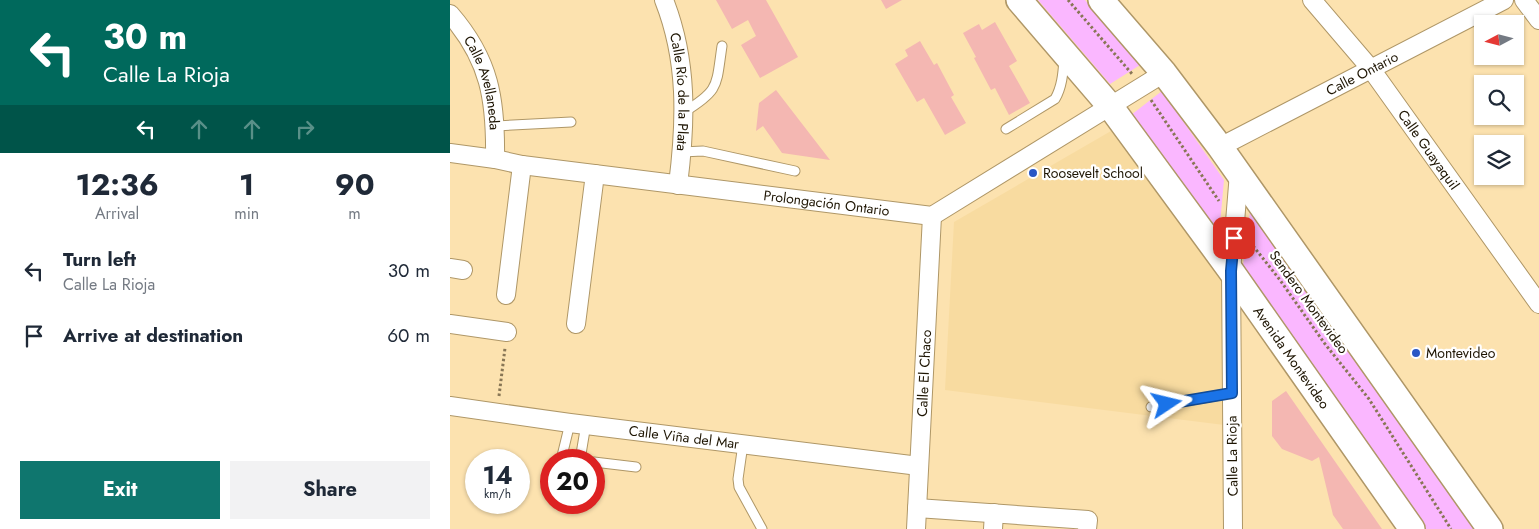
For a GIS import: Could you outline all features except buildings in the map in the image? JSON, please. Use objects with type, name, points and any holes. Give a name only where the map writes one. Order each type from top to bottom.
[{"type":"street","name":"Calle Río de la Plata","points":[[664,0],[671,17],[682,70],[684,112],[678,185]]},
{"type":"street","name":"Avenida Montevideo","points":[[1019,0],[1110,106],[1231,271],[1412,529]]},
{"type":"street","points":[[1101,0],[1164,73],[1220,147],[1490,529]]},
{"type":"street","name":"Calle Guayaquil","points":[[1312,0],[1371,69],[1539,304]]},
{"type":"street","name":"Calle Ontario","points":[[1220,147],[1504,0]]},
{"type":"street","points":[[1524,0],[1539,20]]},
{"type":"street","name":"Calle Avellaneda","points":[[450,14],[467,34],[479,56],[488,80],[494,105],[496,126],[495,160]]},
{"type":"street","points":[[932,216],[1164,73]]},
{"type":"street","name":"Prolongación Ontario","points":[[450,153],[522,165],[932,216]]},
{"type":"street","points":[[506,295],[522,165]]},
{"type":"street","name":"Calle La Rioja","points":[[1233,529],[1231,271],[1239,173]]},
{"type":"street","points":[[576,324],[595,174]]},
{"type":"street","name":"Calle El Chaco","points":[[916,529],[932,216]]},
{"type":"street","points":[[450,324],[507,332]]},
{"type":"street","name":"Calle Viña del Mar","points":[[450,406],[919,466]]},
{"type":"street","points":[[917,508],[994,521],[1088,520],[1087,529]]},
{"type":"lane","points":[[684,112],[705,100],[716,85],[722,46]]},
{"type":"lane","points":[[1006,129],[1055,99],[1058,94],[1065,54]]},
{"type":"lane","points":[[496,126],[571,122]]},
{"type":"lane","points":[[682,152],[703,151],[795,171]]},
{"type":"lane","points":[[1151,407],[1232,393]]},
{"type":"lane","points":[[566,449],[578,423]]},
{"type":"lane","points":[[578,423],[579,449]]},
{"type":"lane","points":[[743,444],[738,479],[739,487],[762,529]]},
{"type":"lane","points":[[605,463],[636,467]]},
{"type":"path","name":"Sendero Montevideo","points":[[1068,0],[1142,86],[1235,222],[1280,280],[1325,344],[1369,399],[1451,529]]},
{"type":"path","points":[[497,412],[507,332]]},
{"type":"shaded area","points":[[1038,0],[1085,0],[1140,65],[1110,84]]},
{"type":"shaded area","points":[[1162,91],[1224,180],[1219,235],[1131,115]]},
{"type":"shaded area","points":[[1111,131],[1223,282],[1224,425],[945,390],[954,222]]},
{"type":"shaded area","points":[[1251,204],[1475,529],[1421,529],[1242,273]]},
{"type":"place","name":"Roosevelt School","points":[[1033,173]]},
{"type":"place","name":"Montevideo","points":[[1416,353]]},
{"type":"route","points":[[1167,404],[1232,393],[1231,271],[1234,238]]}]
